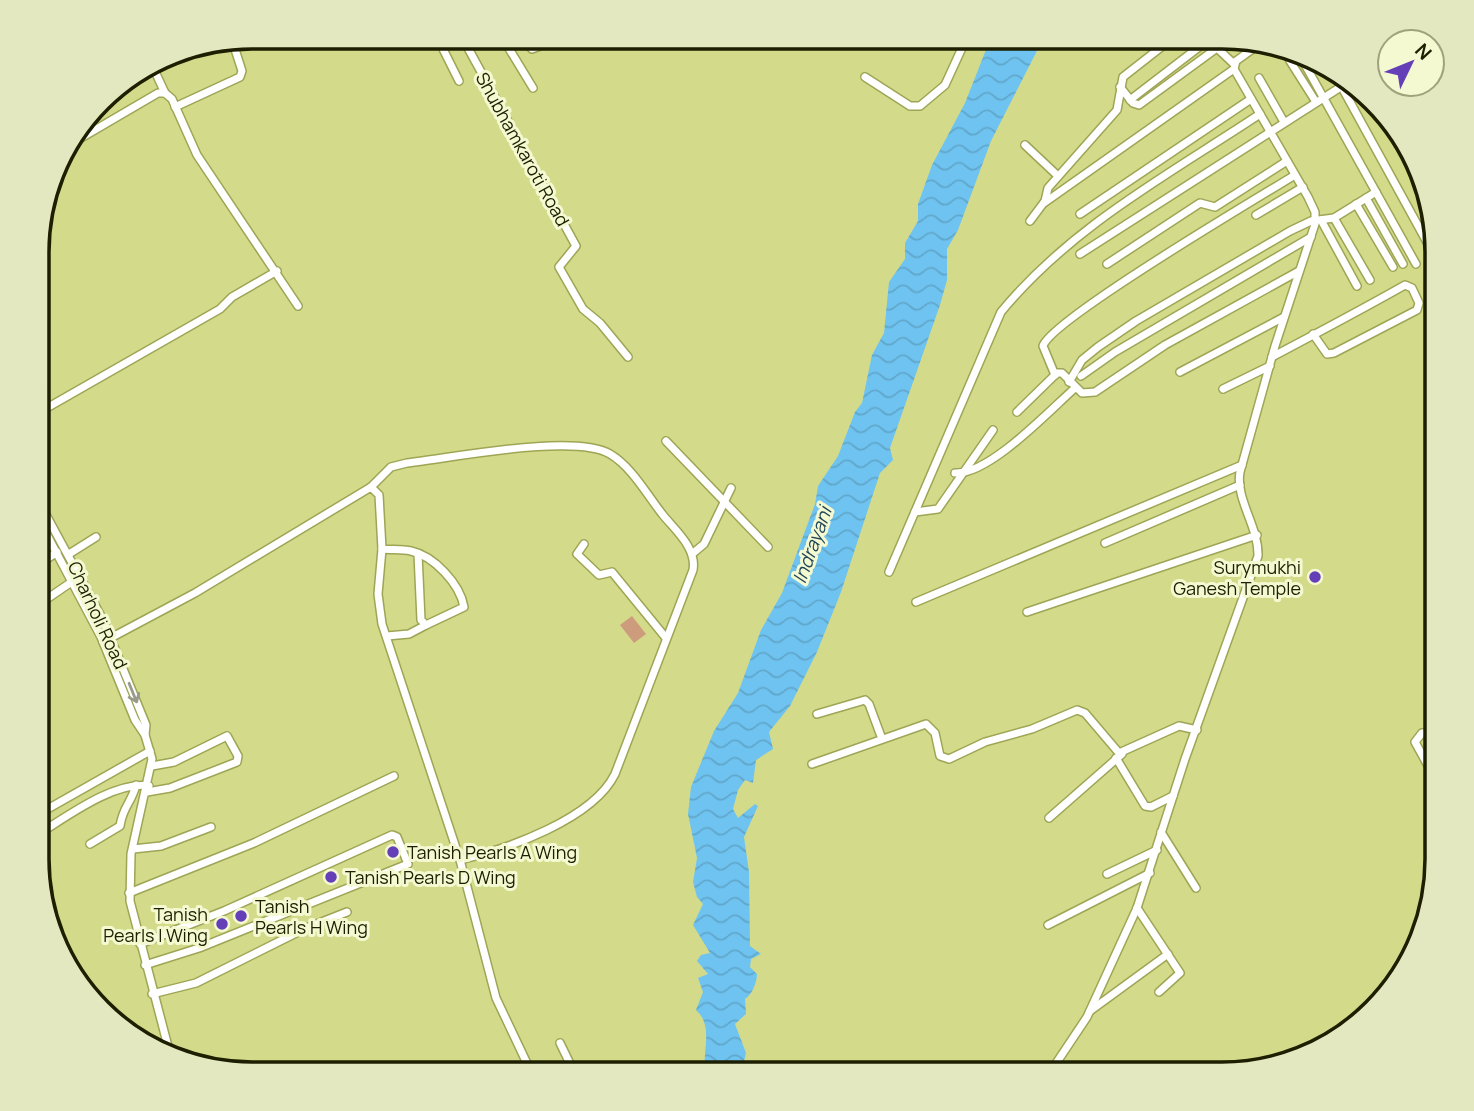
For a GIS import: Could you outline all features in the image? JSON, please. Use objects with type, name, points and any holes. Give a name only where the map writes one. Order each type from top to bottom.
[{"type":"street","points":[[175,107],[240,77],[241,66],[235,49]]},
{"type":"street","points":[[443,49],[459,81]]},
{"type":"street","name":"Shubhamkaroti Road","points":[[469,49],[576,246],[559,267],[568,285],[583,309],[600,323],[628,357]]},
{"type":"street","points":[[509,49],[533,88]]},
{"type":"street","points":[[865,77],[910,106],[920,106],[945,85],[962,49]]},
{"type":"street","points":[[1044,203],[1048,188],[1117,110],[1121,102],[1120,87],[1128,72],[1157,49]]},
{"type":"street","points":[[1130,100],[1196,49]]},
{"type":"street","points":[[1120,87],[1135,105],[1143,103],[1216,49]]},
{"type":"street","points":[[1218,49],[1234,66],[1357,286]]},
{"type":"street","points":[[1030,221],[1044,203],[1252,52]]},
{"type":"street","points":[[1290,61],[1319,99],[1416,264]]},
{"type":"street","points":[[1304,66],[1319,99]]},
{"type":"street","points":[[156,73],[197,155],[298,306]]},
{"type":"street","points":[[1259,78],[1284,122]]},
{"type":"street","points":[[1080,254],[1340,87]]},
{"type":"street","points":[[1344,90],[1424,236]]},
{"type":"street","points":[[86,135],[158,93],[165,93]]},
{"type":"street","points":[[1080,215],[1251,99]]},
{"type":"street","points":[[889,572],[993,326],[1028,279],[1061,248],[1092,225],[1260,114]]},
{"type":"street","points":[[1025,145],[1058,176]]},
{"type":"street","points":[[1107,264],[1200,203],[1215,207],[1287,161]]},
{"type":"street","points":[[1055,375],[1043,346],[1056,330],[1108,291],[1295,175]]},
{"type":"street","points":[[1256,215],[1303,187]]},
{"type":"street","points":[[1069,382],[1090,352],[1136,321],[1276,239],[1318,220],[1334,218],[1376,192]]},
{"type":"street","points":[[1366,198],[1403,264]]},
{"type":"street","points":[[1356,204],[1393,267]]},
{"type":"street","points":[[1334,218],[1370,280]]},
{"type":"street","points":[[1057,1062],[1090,1011],[1137,908],[1173,796],[1256,565],[1256,535],[1240,485],[1242,465],[1272,357],[1318,220]]},
{"type":"street","points":[[1081,376],[1115,352],[1311,237]]},
{"type":"street","points":[[49,407],[220,309],[232,297],[277,271]]},
{"type":"street","points":[[1017,412],[1055,375],[1062,373],[1075,388],[1086,394],[1095,392],[1165,345],[1300,271]]},
{"type":"street","points":[[1272,357],[1314,334],[1405,285],[1412,288],[1419,303],[1417,310],[1334,353],[1327,354],[1314,334]]},
{"type":"street","points":[[1180,372],[1285,316]]},
{"type":"street","points":[[1223,389],[1270,366]]},
{"type":"street","points":[[955,473],[964,473],[994,457],[1075,388]]},
{"type":"street","points":[[915,512],[938,509],[993,430]]},
{"type":"street","points":[[666,441],[768,547]]},
{"type":"street","points":[[103,642],[195,593],[372,487],[391,467],[556,446],[590,446],[609,453],[623,465],[692,554],[694,570],[615,774],[605,792],[569,819],[499,849],[460,860]]},
{"type":"street","points":[[916,603],[1242,465]]},
{"type":"street","points":[[1105,543],[1240,485]]},
{"type":"street","points":[[372,487],[379,495],[382,549],[378,594],[382,624],[460,860],[496,998],[526,1062]]},
{"type":"street","points":[[692,554],[704,544],[731,488]]},
{"type":"street","name":"Charholi Road","points":[[49,519],[111,638],[146,725],[145,735]]},
{"type":"street","points":[[1027,612],[1256,535]]},
{"type":"street","points":[[69,554],[96,537]]},
{"type":"street","name":"Charholi Road","points":[[49,538],[103,642],[150,751],[152,766],[133,849],[129,893],[167,1043]]},
{"type":"street","points":[[584,544],[577,554],[599,575],[612,572],[666,638]]},
{"type":"street","points":[[382,549],[418,554],[448,577],[464,604],[464,607],[409,634],[387,636]]},
{"type":"street","points":[[49,557],[57,552]]},
{"type":"street","points":[[418,554],[421,620],[426,625]]},
{"type":"street","points":[[49,597],[73,581]]},
{"type":"street","points":[[817,715],[865,700],[882,739]]},
{"type":"street","points":[[812,764],[926,724],[935,733],[940,756],[949,759],[985,742],[1032,729],[1077,710],[1086,713],[1119,756],[1145,806],[1151,807],[1173,796]]},
{"type":"street","points":[[1049,818],[1119,756],[1179,726],[1197,730]]},
{"type":"street","points":[[1425,733],[1415,741],[1425,754]]},
{"type":"street","points":[[49,828],[108,794],[136,785],[148,789],[170,788],[237,762],[238,756],[227,736],[174,762],[152,766]]},
{"type":"street","points":[[49,808],[150,751]]},
{"type":"street","points":[[129,893],[254,843],[394,776]]},
{"type":"street","points":[[90,844],[120,826],[123,808],[133,798],[136,785]]},
{"type":"street","points":[[133,849],[161,846],[211,827]]},
{"type":"street","points":[[1161,831],[1196,888]]},
{"type":"street","points":[[140,944],[225,911],[392,835],[397,837],[408,864],[212,943],[145,965]]},
{"type":"street","points":[[1107,874],[1157,850]]},
{"type":"street","points":[[1048,925],[1150,873]]},
{"type":"street","points":[[1137,908],[1180,975],[1159,992]]},
{"type":"street","points":[[152,993],[196,983],[304,929],[347,912]]},
{"type":"street","points":[[1090,1011],[1168,954]]},
{"type":"street","points":[[560,1043],[569,1062]]},
{"type":"shaded area","points":[[632,616],[646,634],[634,643],[620,625]]},
{"type":"water","name":"Indrayani","points":[[986,49],[1038,49],[991,141],[958,230],[947,249],[947,280],[890,448],[893,460],[880,473],[841,592],[817,652],[790,706],[769,732],[773,749],[756,760],[753,783],[745,780],[738,790],[733,809],[738,818],[755,804],[758,806],[744,837],[749,872],[750,946],[761,954],[751,959],[750,967],[757,974],[756,981],[745,999],[746,1014],[735,1024],[746,1053],[744,1062],[704,1062],[705,1024],[696,1010],[703,992],[698,978],[708,974],[697,961],[701,955],[710,953],[693,925],[703,904],[697,897],[693,882],[697,858],[688,814],[691,787],[714,731],[738,693],[761,630],[782,593],[815,504],[818,486],[838,456],[855,412],[862,403],[872,355],[884,333],[889,282],[905,259],[905,243],[918,221],[918,204],[932,165],[965,103]]},
{"type":"place","name":"Surymukhi Ganesh Temple","points":[[1315,577]]},
{"type":"place","name":"Tanish Pearls A Wing","points":[[393,852]]},
{"type":"place","name":"Tanish Pearls D Wing","points":[[331,877]]},
{"type":"place","name":"Tanish Pearls H Wing","points":[[241,916]]},
{"type":"place","name":"Tanish Pearls I Wing","points":[[222,924]]}]
